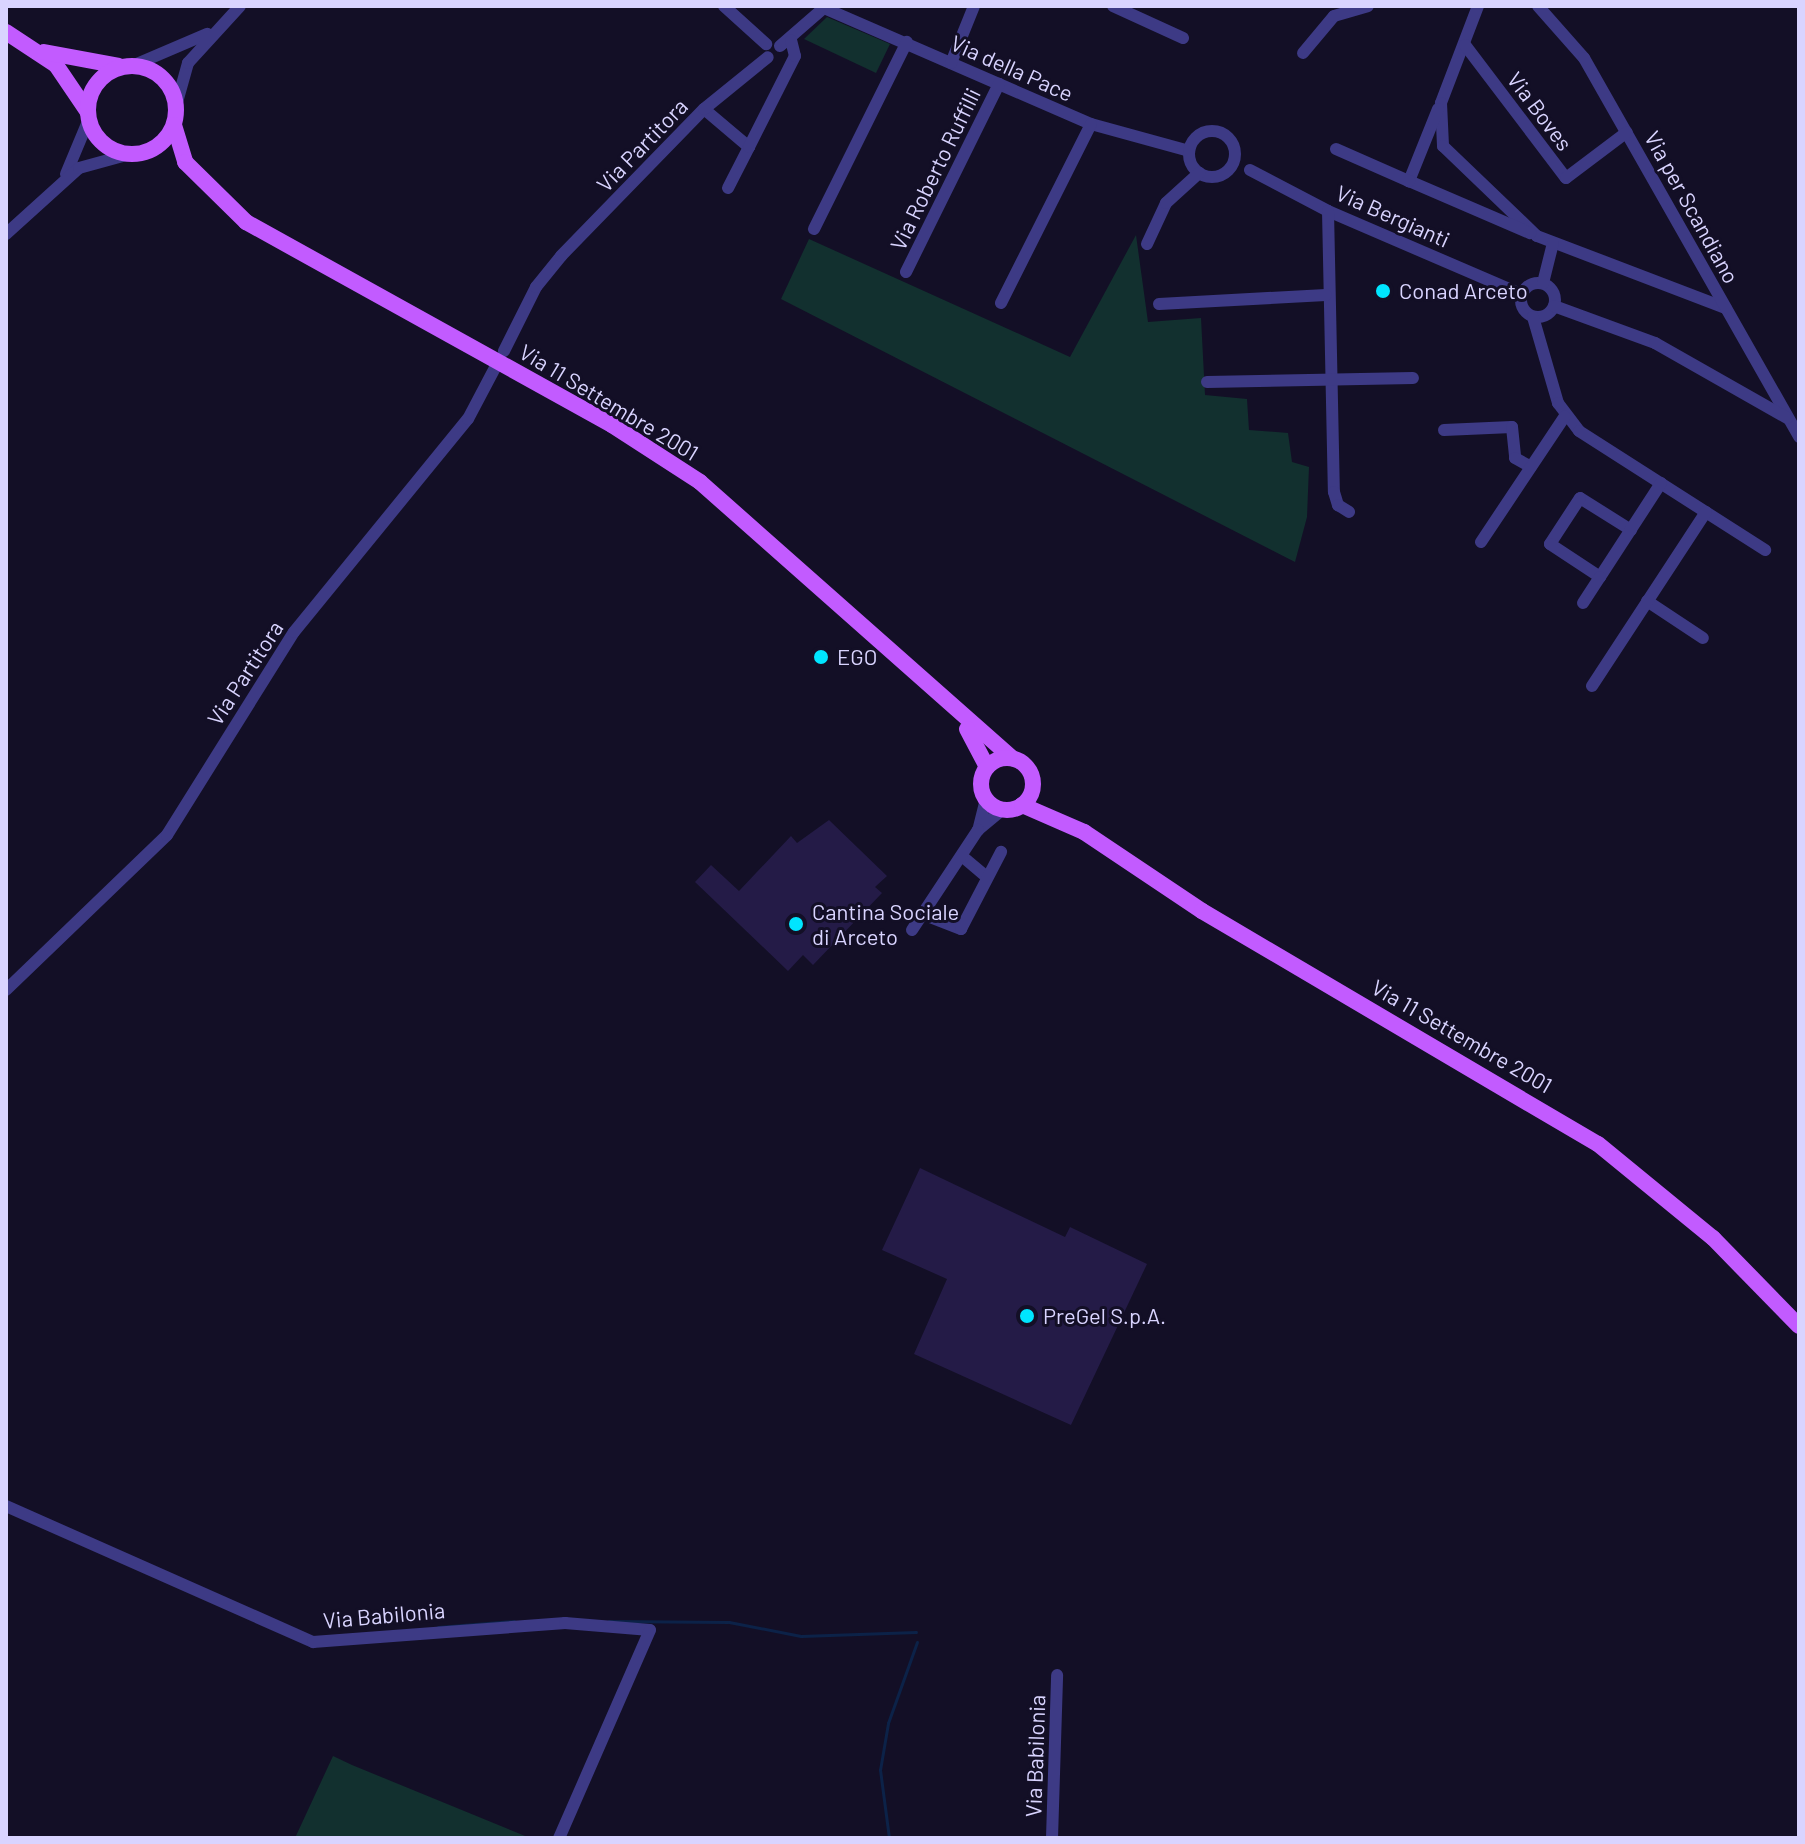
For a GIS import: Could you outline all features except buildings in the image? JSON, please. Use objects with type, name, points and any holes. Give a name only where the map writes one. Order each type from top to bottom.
[{"type":"main road","name":"Via 11 Settembre 2001","points":[[6,32],[63,72],[100,139],[134,154],[162,157],[197,177],[273,241],[501,357],[612,425],[737,510],[960,718],[1031,772],[1033,788],[1072,826]]},
{"type":"main road","name":"Via 11 Settembre 2001","points":[[31,47],[128,66],[164,80],[176,106],[174,125],[178,150],[197,177]]},
{"type":"main road","points":[[89,116],[98,83],[128,66]]},
{"type":"main road","points":[[134,154],[156,147],[174,125]]},
{"type":"main road","name":"Via 11 Settembre 2001","points":[[960,718],[987,767]]},
{"type":"main road","points":[[1012,758],[987,767],[981,782],[986,799],[1003,809],[1022,805],[1033,788]]},
{"type":"main road","name":"Via 11 Settembre 2001","points":[[1022,805],[1072,826],[1202,911],[1598,1144],[1713,1238],[1799,1326]]},
{"type":"street","points":[[176,106],[185,69],[213,31],[240,6]]},
{"type":"street","points":[[724,6],[767,51],[786,43],[825,7]]},
{"type":"street","points":[[951,63],[974,6]]},
{"type":"street","points":[[1113,6],[1133,11],[1183,38]]},
{"type":"street","points":[[1303,53],[1334,16],[1368,6]]},
{"type":"street","points":[[1409,181],[1478,6]]},
{"type":"street","name":"Via per Scandiano","points":[[1538,6],[1584,58],[1799,437]]},
{"type":"street","name":"Via della Pace","points":[[825,7],[1091,124],[1189,151]]},
{"type":"street","points":[[128,66],[213,31]]},
{"type":"street","points":[[814,229],[907,42]]},
{"type":"street","points":[[728,188],[795,56],[786,43]]},
{"type":"street","name":"Via Boves","points":[[1465,45],[1566,178],[1627,132]]},
{"type":"street","name":"Via Partitora","points":[[6,990],[167,835],[294,632],[468,419],[536,287],[561,256],[704,109],[767,51]]},
{"type":"street","name":"Via Roberto Ruffilli","points":[[906,272],[999,84]]},
{"type":"street","points":[[1441,103],[1443,146],[1537,236]]},
{"type":"street","points":[[704,109],[749,147]]},
{"type":"street","points":[[61,179],[89,116]]},
{"type":"street","points":[[1001,303],[1091,124]]},
{"type":"street","points":[[1147,244],[1166,203],[1199,173],[1189,151],[1199,134],[1219,132],[1230,140],[1230,166]]},
{"type":"street","points":[[1336,149],[1553,243],[1726,308]]},
{"type":"street","points":[[6,234],[61,179],[90,163],[134,154]]},
{"type":"street","name":"Via Bergianti","points":[[1199,173],[1230,166],[1250,170],[1328,211],[1521,294]]},
{"type":"street","points":[[1328,211],[1326,295],[1334,492],[1338,505],[1349,512]]},
{"type":"street","points":[[1543,283],[1553,243]]},
{"type":"street","points":[[1554,306],[1555,294],[1543,283],[1532,283],[1521,294],[1521,305],[1533,317],[1542,362],[1565,416],[1765,550]]},
{"type":"street","points":[[1159,304],[1326,295]]},
{"type":"street","points":[[1533,317],[1554,306],[1655,343],[1740,388],[1789,420]]},
{"type":"street","points":[[1740,388],[1759,367]]},
{"type":"street","points":[[1207,382],[1413,378]]},
{"type":"street","points":[[1481,542],[1565,416]]},
{"type":"street","points":[[1444,430],[1512,427],[1515,458],[1531,467]]},
{"type":"street","points":[[1583,603],[1661,483]]},
{"type":"street","points":[[1600,577],[1550,544],[1580,498],[1631,530]]},
{"type":"street","points":[[1592,686],[1706,512]]},
{"type":"street","points":[[1647,601],[1703,638]]},
{"type":"street","points":[[912,930],[963,857],[978,830],[986,799]]},
{"type":"street","points":[[978,830],[1003,809]]},
{"type":"street","points":[[922,914],[961,929],[1001,852]]},
{"type":"street","points":[[963,857],[986,876]]},
{"type":"street","name":"Via Babilonia","points":[[6,1506],[313,1642],[565,1623],[650,1630],[559,1838]]},
{"type":"street","name":"Via Babilonia","points":[[1052,1838],[1057,1675]]},
{"type":"green space","points":[[827,17],[890,44],[876,73],[804,39]]},
{"type":"green space","points":[[1136,235],[1148,322],[1201,318],[1205,395],[1247,399],[1249,430],[1288,433],[1292,462],[1309,467],[1307,517],[1295,562],[781,299],[809,239],[1070,357]]},
{"type":"green space","points":[[333,1756],[352,1765],[530,1838],[295,1838]]},
{"type":"waterway","points":[[438,1627],[514,1621]]},
{"type":"waterway","points":[[609,1621],[729,1622],[801,1636],[916,1632]]},
{"type":"waterway","points":[[889,1838],[880,1770],[888,1723],[917,1642]]},
{"type":"place","name":"Conad Arceto","points":[[1383,291]]},
{"type":"place","name":"EGO","points":[[821,657]]},
{"type":"place","name":"Cantina Sociale di Arceto","points":[[796,924]]},
{"type":"place","name":"PreGel S.p.A.","points":[[1027,1316]]}]
